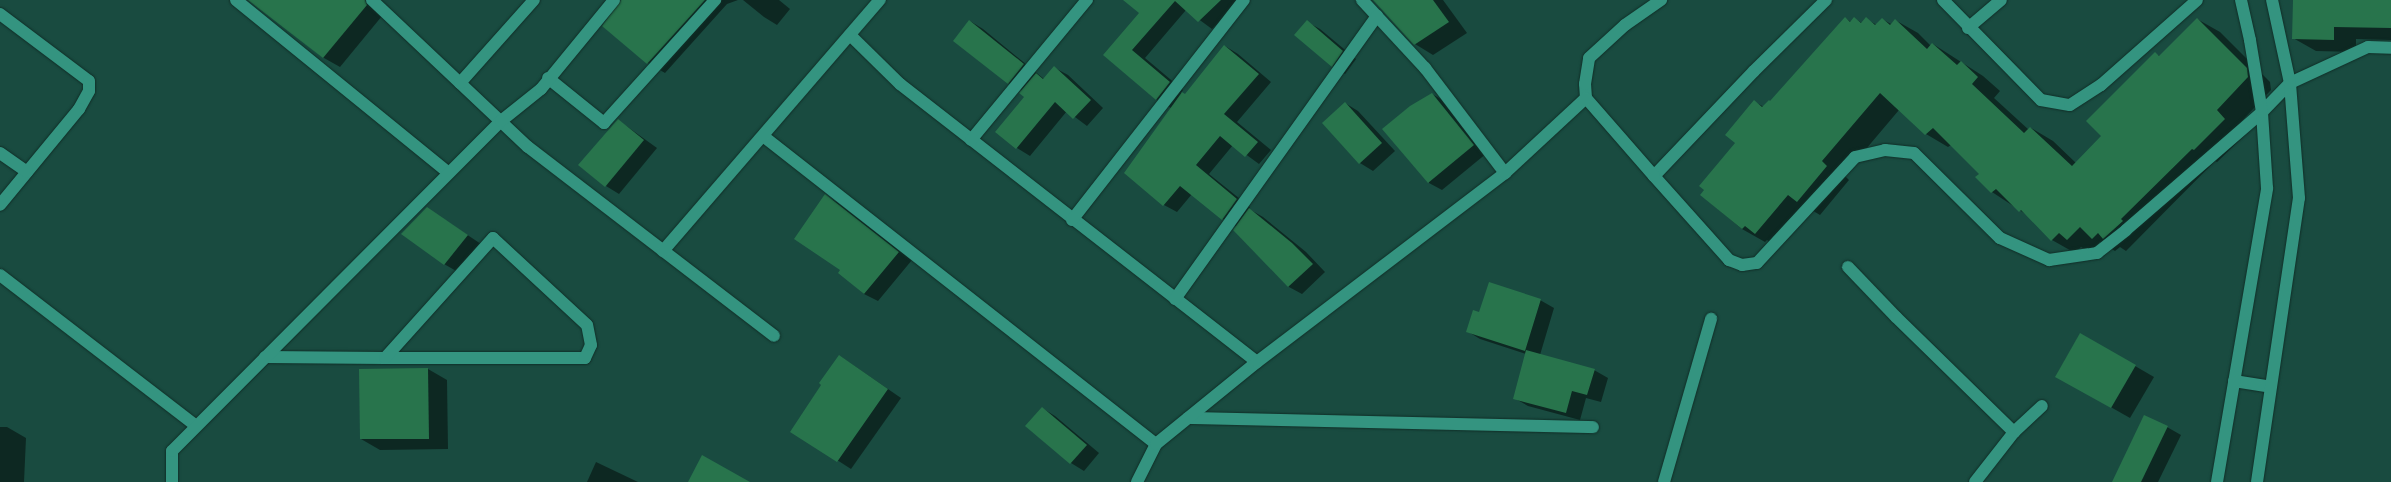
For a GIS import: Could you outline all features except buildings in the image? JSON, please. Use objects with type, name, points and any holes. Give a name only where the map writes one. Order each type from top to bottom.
[{"type":"street","points":[[236,0],[449,173]]},
{"type":"street","points":[[372,0],[528,147],[774,336]]},
{"type":"street","points":[[460,83],[534,0]]},
{"type":"street","points":[[172,482],[172,451],[501,121],[541,89],[548,78],[614,0]]},
{"type":"street","points":[[548,78],[604,123],[715,0]]},
{"type":"street","points":[[663,251],[880,0]]},
{"type":"street","points":[[971,140],[1087,0]]},
{"type":"street","points":[[1072,220],[1244,0]]},
{"type":"street","points":[[1362,0],[1425,68],[1505,173]]},
{"type":"street","points":[[1661,0],[1624,25],[1589,58],[1585,84],[1586,98],[1730,260],[1742,265],[1757,263],[1855,157],[1885,150],[1914,153],[2000,238],[2049,260],[2097,253],[2126,230],[2262,112],[2290,83],[2368,47],[2391,48]]},
{"type":"street","points":[[1654,176],[1754,71],[1826,0]]},
{"type":"street","points":[[1943,0],[1968,28],[2041,100],[2070,105],[2101,85],[2197,0]]},
{"type":"street","points":[[1968,28],[2001,0]]},
{"type":"street","points":[[2217,482],[2267,188],[2262,112],[2250,40],[2241,0]]},
{"type":"street","points":[[2257,482],[2299,198],[2290,83],[2272,0]]},
{"type":"street","points":[[0,14],[89,81],[89,91],[79,108],[0,205]]},
{"type":"street","points":[[1175,299],[1377,16]]},
{"type":"street","points":[[850,35],[900,84],[1072,220],[1257,362]]},
{"type":"street","points":[[1137,482],[1156,444],[1257,362],[1505,173],[1586,98]]},
{"type":"street","points":[[763,136],[1156,444]]},
{"type":"street","points":[[0,153],[27,172]]},
{"type":"street","points":[[265,357],[385,358],[585,358],[591,345],[587,325],[493,238],[385,358]]},
{"type":"street","points":[[1848,267],[1896,317],[2014,432]]},
{"type":"street","points":[[0,275],[196,426]]},
{"type":"street","points":[[1664,482],[1711,319]]},
{"type":"street","points":[[2234,381],[2271,387]]},
{"type":"street","points":[[1975,482],[2014,432],[2042,406]]},
{"type":"street","points":[[1188,418],[1593,427]]}]
